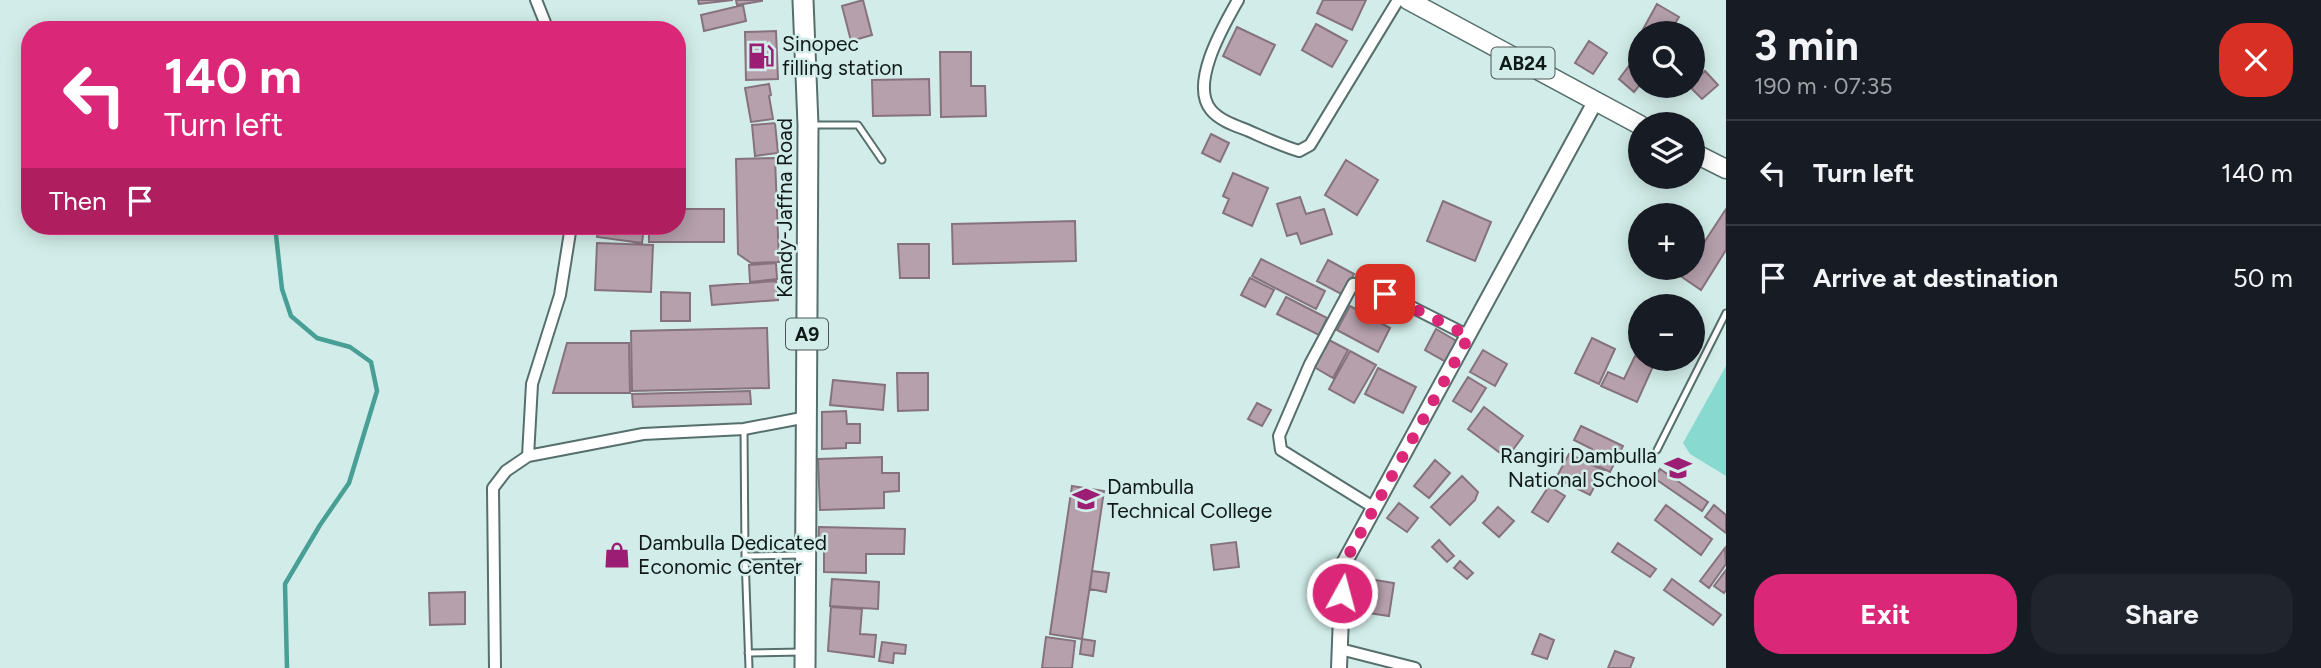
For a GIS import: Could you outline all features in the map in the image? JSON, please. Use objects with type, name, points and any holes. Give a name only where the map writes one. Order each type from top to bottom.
[{"type":"highway","name":"Kandy-Jaffna Road","points":[[803,0],[808,125],[805,660]]},
{"type":"main road","name":"AB24","points":[[1408,0],[1628,119]]},
{"type":"main road","points":[[1705,158],[1726,169]]},
{"type":"street","points":[[536,0],[544,21]]},
{"type":"street","points":[[1238,0],[1216,41],[1208,65],[1205,97],[1211,110],[1222,119],[1299,151],[1310,145],[1398,0]]},
{"type":"street","points":[[1339,668],[1343,565],[1595,102]]},
{"type":"street","points":[[528,456],[532,384],[560,295],[570,235]]},
{"type":"street","points":[[1373,507],[1282,450],[1279,436],[1310,364],[1353,284],[1364,283],[1469,336]]},
{"type":"street","points":[[495,668],[494,488],[506,471],[528,456],[643,434],[744,429],[807,417]]},
{"type":"street","points":[[1340,649],[1415,668]]},
{"type":"lane","points":[[808,125],[858,125],[882,160]]},
{"type":"lane","points":[[1657,450],[1726,313]]},
{"type":"lane","points":[[744,429],[749,668]]},
{"type":"lane","points":[[745,556],[806,555]]},
{"type":"lane","points":[[748,653],[805,660]]},
{"type":"shaded area","points":[[1726,366],[1726,476],[1690,454],[1683,443]]},
{"type":"building","points":[[698,0],[733,0],[699,4]]},
{"type":"building","points":[[736,0],[762,0],[762,1],[737,5]]},
{"type":"building","points":[[863,0],[872,35],[851,41],[842,6]]},
{"type":"building","points":[[1323,0],[1366,0],[1352,30],[1317,13]]},
{"type":"building","points":[[1657,4],[1679,17],[1676,21],[1648,21]]},
{"type":"building","points":[[743,5],[746,21],[704,31],[701,15]]},
{"type":"building","points":[[1316,24],[1347,41],[1332,67],[1302,50]]},
{"type":"building","points":[[1237,27],[1275,45],[1260,75],[1223,56]]},
{"type":"building","name":"Sinopec filling station","points":[[776,31],[778,79],[746,80],[745,32]]},
{"type":"building","points":[[1589,41],[1607,53],[1593,74],[1575,63]]},
{"type":"building","points":[[940,52],[971,52],[971,86],[985,86],[986,116],[941,117]]},
{"type":"building","points":[[1628,67],[1628,87],[1619,79]]},
{"type":"building","points":[[1705,71],[1718,85],[1705,96]]},
{"type":"building","points":[[929,79],[930,115],[873,116],[872,80]]},
{"type":"building","points":[[769,84],[773,119],[751,122],[745,88]]},
{"type":"building","points":[[775,123],[778,153],[755,156],[752,125]]},
{"type":"building","points":[[1211,134],[1229,143],[1220,162],[1202,153]]},
{"type":"building","points":[[775,158],[779,262],[751,263],[738,254],[736,159]]},
{"type":"building","points":[[1346,160],[1378,180],[1357,215],[1325,195]]},
{"type":"building","points":[[1233,173],[1268,188],[1252,226],[1223,213],[1229,199],[1223,196]]},
{"type":"building","points":[[1300,197],[1306,214],[1324,209],[1332,234],[1301,244],[1297,233],[1287,236],[1277,204]]},
{"type":"building","points":[[1443,201],[1491,222],[1475,261],[1427,241]]},
{"type":"building","points":[[686,209],[724,209],[724,242],[649,242],[649,235],[686,235]]},
{"type":"building","points":[[1726,209],[1726,250],[1701,290],[1686,280],[1705,280],[1705,241]]},
{"type":"building","points":[[1075,221],[1076,261],[953,264],[952,224]]},
{"type":"building","points":[[597,235],[643,235],[642,243]]},
{"type":"building","points":[[597,243],[653,245],[651,292],[595,290]]},
{"type":"building","points":[[898,244],[929,244],[929,278],[900,278]]},
{"type":"building","points":[[1261,259],[1325,291],[1316,309],[1252,276]]},
{"type":"building","points":[[1328,260],[1354,274],[1343,295],[1317,281]]},
{"type":"building","points":[[776,263],[777,279],[750,282],[749,265]]},
{"type":"building","points":[[1250,278],[1274,290],[1265,307],[1241,295]]},
{"type":"building","points":[[776,281],[778,300],[712,305],[710,286]]},
{"type":"building","points":[[661,292],[690,293],[690,321],[661,321]]},
{"type":"building","points":[[1286,297],[1327,318],[1319,335],[1277,314]]},
{"type":"building","points":[[1350,306],[1390,328],[1378,352],[1337,330]]},
{"type":"building","points":[[767,328],[769,388],[632,391],[631,331]]},
{"type":"building","points":[[1436,329],[1458,342],[1448,363],[1425,350]]},
{"type":"building","points":[[1592,338],[1615,349],[1599,384],[1575,373]]},
{"type":"building","points":[[1329,340],[1348,350],[1333,378],[1314,367]]},
{"type":"building","points":[[567,343],[629,343],[630,393],[553,393]]},
{"type":"building","points":[[1483,350],[1507,364],[1495,386],[1470,372]]},
{"type":"building","points":[[1350,351],[1376,365],[1354,403],[1329,389]]},
{"type":"building","points":[[1378,368],[1416,387],[1403,413],[1365,394]]},
{"type":"building","points":[[1628,371],[1651,371],[1637,402],[1601,386],[1608,372],[1624,379]]},
{"type":"building","points":[[897,373],[928,373],[928,410],[898,411]]},
{"type":"building","points":[[1468,377],[1486,388],[1471,412],[1453,401]]},
{"type":"building","points":[[833,380],[885,385],[883,410],[830,405]]},
{"type":"building","points":[[750,391],[751,404],[633,407],[632,394]]},
{"type":"building","points":[[1257,403],[1271,410],[1262,426],[1248,419]]},
{"type":"building","points":[[1484,407],[1523,436],[1507,458],[1468,429]]},
{"type":"building","points":[[846,411],[847,424],[860,424],[860,443],[846,443],[846,448],[822,449],[822,412]]},
{"type":"building","points":[[1581,426],[1623,446],[1610,472],[1587,461],[1592,449],[1574,440]]},
{"type":"building","points":[[1569,454],[1603,470],[1590,495],[1556,478]]},
{"type":"building","points":[[882,457],[882,473],[899,473],[899,491],[884,492],[884,508],[820,510],[818,459]]},
{"type":"building","points":[[1435,460],[1450,473],[1429,498],[1414,486]]},
{"type":"building","points":[[1660,469],[1708,502],[1702,511],[1654,478]]},
{"type":"building","points":[[1462,476],[1478,492],[1475,500],[1450,525],[1431,507]]},
{"type":"building","points":[[1072,486],[1104,491],[1082,639],[1050,634]]},
{"type":"building","points":[[1549,486],[1565,496],[1548,522],[1532,512]]},
{"type":"building","points":[[1399,503],[1418,518],[1407,532],[1387,518]]},
{"type":"building","points":[[1666,505],[1712,539],[1701,555],[1655,520]]},
{"type":"building","points":[[1714,505],[1726,515],[1726,533],[1705,517]]},
{"type":"building","points":[[1498,507],[1514,521],[1499,537],[1483,523]]},
{"type":"building","points":[[819,527],[905,529],[904,554],[866,554],[866,573],[824,572],[824,550],[818,550]]},
{"type":"building","points":[[1439,540],[1454,556],[1447,562],[1432,547]]},
{"type":"building","points":[[1236,542],[1239,567],[1214,570],[1211,545]]},
{"type":"building","points":[[1618,543],[1656,569],[1650,577],[1612,552]]},
{"type":"building","points":[[1725,548],[1726,564],[1709,588],[1700,581]]},
{"type":"building","points":[[1460,561],[1473,573],[1467,579],[1454,568]]},
{"type":"building","points":[[1726,570],[1726,590],[1724,593],[1714,586]]},
{"type":"building","points":[[1092,571],[1109,573],[1106,592],[1090,589]]},
{"type":"building","points":[[832,579],[879,582],[878,609],[830,606]]},
{"type":"building","points":[[1672,579],[1721,615],[1713,625],[1664,590]]},
{"type":"building","points":[[1375,580],[1394,583],[1389,616],[1355,611],[1359,584],[1374,587]]},
{"type":"building","points":[[465,592],[465,624],[430,625],[429,593]]},
{"type":"building","points":[[831,607],[862,609],[860,634],[876,635],[874,657],[828,651]]},
{"type":"building","points":[[1540,634],[1554,640],[1547,659],[1532,654]]},
{"type":"building","points":[[1046,637],[1075,641],[1072,668],[1042,668]]},
{"type":"building","points":[[1082,639],[1095,641],[1093,656],[1080,654]]},
{"type":"building","points":[[882,642],[906,645],[905,654],[894,653],[893,663],[879,661]]},
{"type":"building","points":[[1615,651],[1634,658],[1630,668],[1608,668]]},
{"type":"waterway","points":[[276,235],[282,289],[291,316],[317,338],[350,347],[371,362],[377,391],[349,483],[285,584],[287,668]]},
{"type":"place","name":"Sinopec filling station","points":[[761,56]]},
{"type":"place","name":"Rangiri Dambulla National School","points":[[1678,468]]},
{"type":"place","name":"Dambulla Technical College","points":[[1086,499]]},
{"type":"place","name":"Dambulla Dedicated Economic Center","points":[[617,555]]},
{"type":"route","points":[[1342,593],[1343,565],[1469,336],[1385,294]]}]
